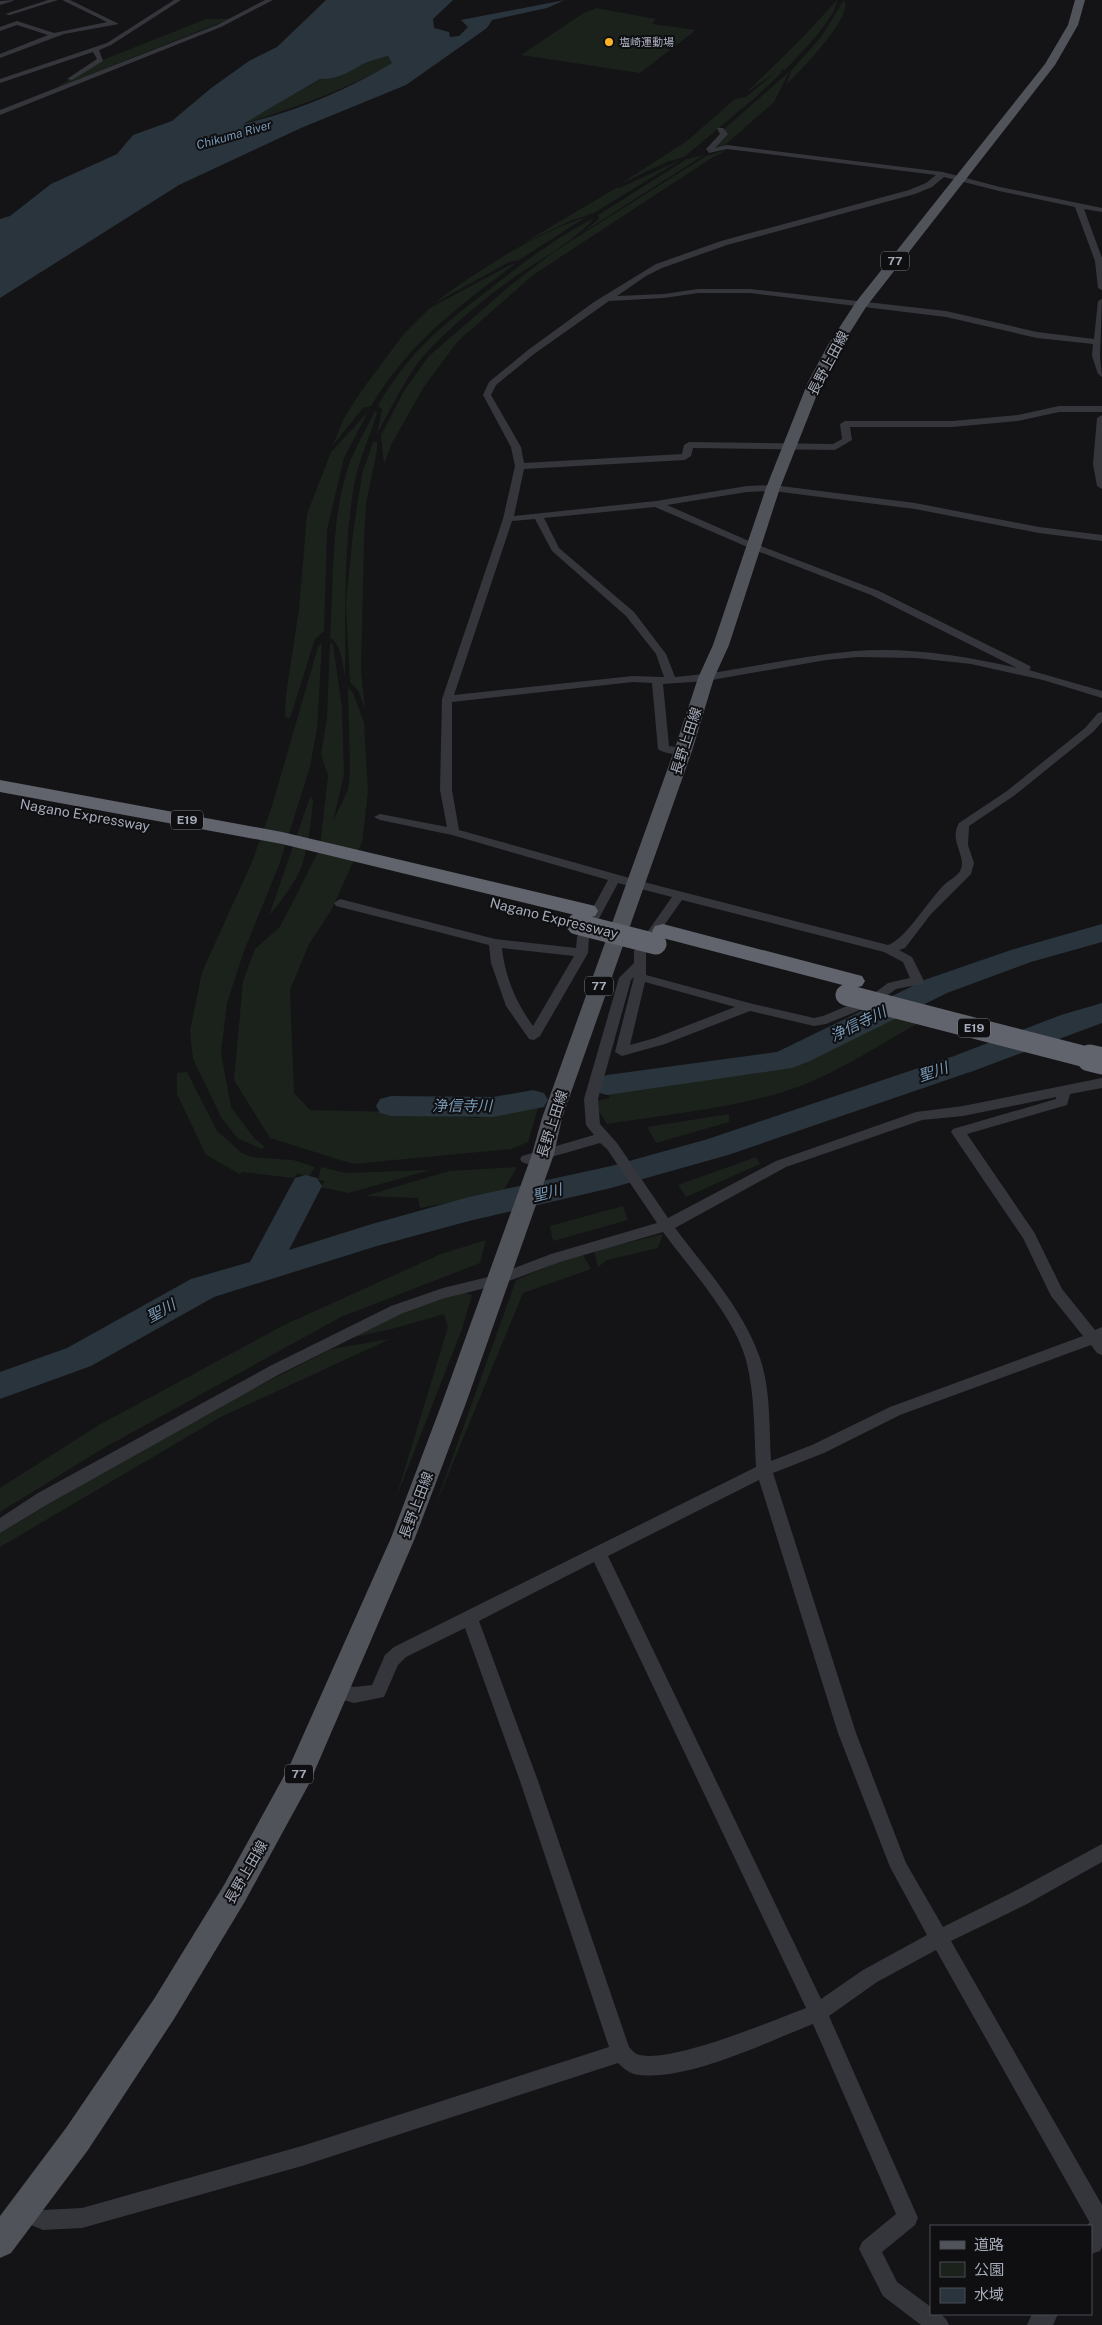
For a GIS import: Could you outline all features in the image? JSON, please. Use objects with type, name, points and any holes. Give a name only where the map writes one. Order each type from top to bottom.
[{"type":"highway","name":"Nagano Expressway","points":[[0,786],[198,822],[582,917],[850,988],[1102,1061]]},
{"type":"highway","name":"Nagano Expressway","points":[[0,800],[369,865]]},
{"type":"highway","name":"Nagano Expressway","points":[[850,988],[1102,1044]]},
{"type":"main road","name":"長野上田線","points":[[0,2242],[24,2212],[120,2078],[204,1945],[258,1853],[299,1775],[336,1691],[403,1538],[502,1269],[536,1160],[683,751],[706,678],[720,646],[755,547],[773,488],[824,364],[861,305],[1050,65],[1073,25],[1080,0]]},
{"type":"street","points":[[0,4],[11,0]]},
{"type":"street","points":[[8,14],[55,0]]},
{"type":"street","points":[[65,0],[129,31]]},
{"type":"street","points":[[0,81],[109,44],[178,0]]},
{"type":"street","points":[[0,113],[219,26],[270,0]]},
{"type":"street","points":[[0,28],[18,23],[54,35]]},
{"type":"street","points":[[0,56],[54,35],[114,23]]},
{"type":"street","points":[[0,44],[18,50]]},
{"type":"street","points":[[51,93],[49,90],[101,60],[95,49]]},
{"type":"street","points":[[0,72],[13,77]]},
{"type":"street","points":[[720,130],[724,134],[710,150],[712,151],[727,147],[943,174],[1102,210]]},
{"type":"street","points":[[454,832],[446,790],[447,699],[508,520],[520,466],[516,448],[487,395],[490,390],[499,378],[531,352],[643,274],[682,256],[912,192],[930,185],[943,174]]},
{"type":"street","points":[[1079,206],[1100,262],[1102,288]]},
{"type":"street","points":[[607,299],[728,290],[802,296],[861,305],[946,314],[1037,336],[1097,342]]},
{"type":"street","points":[[1102,301],[1096,356],[1102,374]]},
{"type":"street","points":[[520,466],[685,457],[688,454],[689,445],[830,447],[845,443],[847,440],[845,424],[952,424],[1018,418],[1059,409],[1101,413],[1101,440],[1098,464],[1102,486]]},
{"type":"street","points":[[508,520],[656,504],[747,489],[773,488],[915,506],[1039,530],[1102,538]]},
{"type":"street","points":[[656,504],[755,547],[875,593],[1045,677]]},
{"type":"street","points":[[539,517],[555,549],[630,614],[661,654],[671,681]]},
{"type":"street","points":[[447,699],[633,679],[671,681],[706,678],[826,657],[858,654],[905,654],[962,660],[1045,677],[1089,689],[1102,695]]},
{"type":"street","points":[[657,680],[664,749],[683,751]]},
{"type":"street","points":[[888,949],[901,945],[926,911],[949,887],[965,874],[968,863],[962,845],[963,826],[1011,793],[1068,745],[1089,730],[1102,715]]},
{"type":"street","points":[[380,817],[454,832],[636,884],[888,949],[908,960],[918,981],[892,986],[874,1000],[826,1020],[814,1022],[749,1007],[640,970],[625,978],[590,1099],[593,1125],[736,1320],[753,1359],[758,1385],[764,1470],[847,1733],[899,1868],[1102,2225],[1092,2240]]},
{"type":"street","points":[[495,943],[497,963],[512,1006],[534,1036],[582,953],[584,937],[615,877]]},
{"type":"street","points":[[680,894],[640,951],[640,970],[622,1052],[660,1041],[749,1007]]},
{"type":"street","points":[[340,903],[495,943],[582,953]]},
{"type":"street","points":[[0,1526],[44,1498],[326,1343],[420,1300],[502,1269],[556,1258],[663,1221],[781,1164],[920,1115],[963,1111],[1102,1083]]},
{"type":"street","points":[[336,1691],[354,1695],[378,1692],[391,1660],[400,1652],[764,1470],[818,1449],[895,1410],[1099,1340],[1056,1292],[1029,1236],[958,1132],[1062,1102],[1064,1090]]},
{"type":"street","points":[[536,1160],[607,1142]]},
{"type":"street","points":[[598,1553],[818,2013],[908,2218],[869,2249],[890,2289],[938,2325]]},
{"type":"street","points":[[469,1618],[529,1781],[621,2053],[634,2064],[661,2065],[704,2056],[818,2013],[870,1976],[939,1938],[1020,1898],[1102,1852]]},
{"type":"street","points":[[24,2212],[43,2220],[82,2218],[302,2156],[621,2053]]},
{"type":"green space","points":[[837,0],[831,16],[816,36],[786,69],[779,71],[783,71],[757,96],[684,157],[667,162],[620,184],[687,141],[735,99],[746,97],[776,72],[746,93],[806,34]]},
{"type":"green space","points":[[844,0],[845,8],[834,31],[786,85],[791,71],[821,37]]},
{"type":"green space","name":"塩崎運動場","points":[[596,8],[656,19],[652,24],[696,30],[640,73],[521,55],[582,14]]},
{"type":"green space","points":[[206,19],[229,19],[52,90],[105,59]]},
{"type":"green space","points":[[389,56],[393,63],[356,82],[299,105],[240,125],[321,79],[338,77],[368,62]]},
{"type":"green space","points":[[789,72],[774,102],[724,146],[713,149],[724,129]]},
{"type":"green space","points":[[729,149],[710,159],[533,275],[457,342],[424,387],[392,443],[384,464],[381,435],[404,391],[428,357],[511,285],[552,253],[706,156]]},
{"type":"green space","points":[[704,155],[582,233],[599,219],[598,215],[687,159]]},
{"type":"green space","points":[[680,160],[594,213],[570,221],[522,244],[616,188],[620,188]]},
{"type":"green space","points":[[586,217],[519,260],[509,262],[433,304],[506,254],[545,233]]},
{"type":"green space","points":[[594,218],[577,235],[483,301],[435,344],[417,364],[377,434],[382,410],[378,405],[397,376],[432,336],[525,262],[565,234]]},
{"type":"green space","points":[[515,264],[473,296],[418,344],[386,383],[371,406],[363,408],[333,445],[344,418],[362,390],[403,335],[430,308]]},
{"type":"green space","points":[[375,411],[377,413],[361,458],[350,509],[346,581],[345,676],[339,650],[330,638],[336,525],[344,481],[351,459]]},
{"type":"green space","points":[[368,412],[344,458],[327,530],[324,631],[315,639],[290,718],[285,717],[286,695],[299,609],[307,514],[331,452]]},
{"type":"green space","points":[[373,442],[377,442],[377,451],[366,503],[364,540],[361,670],[365,709],[358,690],[350,682],[346,604],[353,533],[362,474]]},
{"type":"green space","points":[[322,643],[317,728],[310,767],[279,865],[244,951],[227,1003],[221,1053],[231,1107],[255,1139],[265,1147],[262,1149],[237,1138],[221,1117],[193,1059],[190,1031],[202,972],[252,862],[272,806],[318,647]]},
{"type":"green space","points":[[330,643],[333,644],[342,709],[344,775],[333,821],[348,790],[350,771],[348,687],[353,693],[364,723],[368,792],[362,842],[332,909],[309,944],[290,990],[294,1093],[310,1110],[395,1112],[477,1118],[538,1108],[528,1142],[511,1149],[353,1164],[270,1138],[234,1080],[243,981],[255,949],[280,927],[320,848],[328,775],[321,755],[327,718]]},
{"type":"green space","points":[[310,797],[313,800],[303,862],[293,884],[269,916]]},
{"type":"green space","points":[[892,1014],[922,1021],[837,1070],[783,1092],[718,1107],[607,1124],[596,1107],[597,1101],[610,1098],[606,1090],[694,1080],[796,1064]]},
{"type":"green space","points":[[187,1072],[217,1131],[242,1153],[252,1157],[293,1160],[315,1167],[308,1178],[298,1173],[294,1178],[242,1172],[240,1174],[206,1155],[177,1094],[177,1073]]},
{"type":"green space","points":[[729,1114],[729,1122],[656,1143],[647,1127]]},
{"type":"green space","points":[[756,1157],[760,1164],[686,1197],[678,1185]]},
{"type":"green space","points":[[321,1167],[346,1173],[430,1170],[349,1193],[320,1187],[325,1181],[318,1180]]},
{"type":"green space","points":[[517,1167],[502,1193],[420,1208],[418,1198],[365,1196],[449,1171]]},
{"type":"green space","points":[[623,1206],[628,1220],[553,1241],[550,1226]]},
{"type":"green space","points":[[663,1234],[658,1248],[607,1260],[598,1267],[594,1251]]},
{"type":"green space","points":[[486,1240],[480,1263],[341,1317],[102,1449],[0,1512],[0,1488],[99,1425],[284,1325],[441,1254]]},
{"type":"green space","points":[[583,1255],[591,1269],[523,1293],[434,1509],[516,1280],[559,1262]]},
{"type":"green space","points":[[461,1292],[472,1295],[462,1329],[396,1498],[448,1327],[444,1314],[392,1329],[350,1338],[388,1319]]},
{"type":"green space","points":[[390,1339],[221,1417],[0,1547],[0,1533],[183,1425],[331,1349]]},
{"type":"water","name":"Chikuma River","points":[[326,0],[453,0],[433,19],[434,28],[449,32],[450,37],[459,36],[468,27],[461,20],[565,0],[547,8],[492,20],[487,28],[406,85],[301,128],[179,185],[0,298],[0,219],[10,216],[51,184],[117,154],[133,135],[172,121],[210,89],[249,61],[277,47]],"holes":[[[388,56],[392,63],[339,91],[301,107],[243,124],[320,79],[338,76],[365,63]]]},
{"type":"waterway","name":"浄信寺川","points":[[607,1085],[781,1061],[800,1054],[937,986],[1021,956],[1102,933]]},
{"type":"waterway","name":"聖川","points":[[262,1271],[372,1236],[469,1209],[611,1177],[717,1147],[965,1063],[1071,1022],[1102,1013]]},
{"type":"waterway","name":"浄信寺川","points":[[391,1106],[493,1107],[533,1100]]},
{"type":"waterway","name":"浄信寺川","points":[[262,1271],[306,1186]]},
{"type":"waterway","name":"聖川","points":[[0,1386],[79,1357],[203,1288],[262,1271]]},
{"type":"place","name":"塩崎運動場","points":[[609,42]]}]
